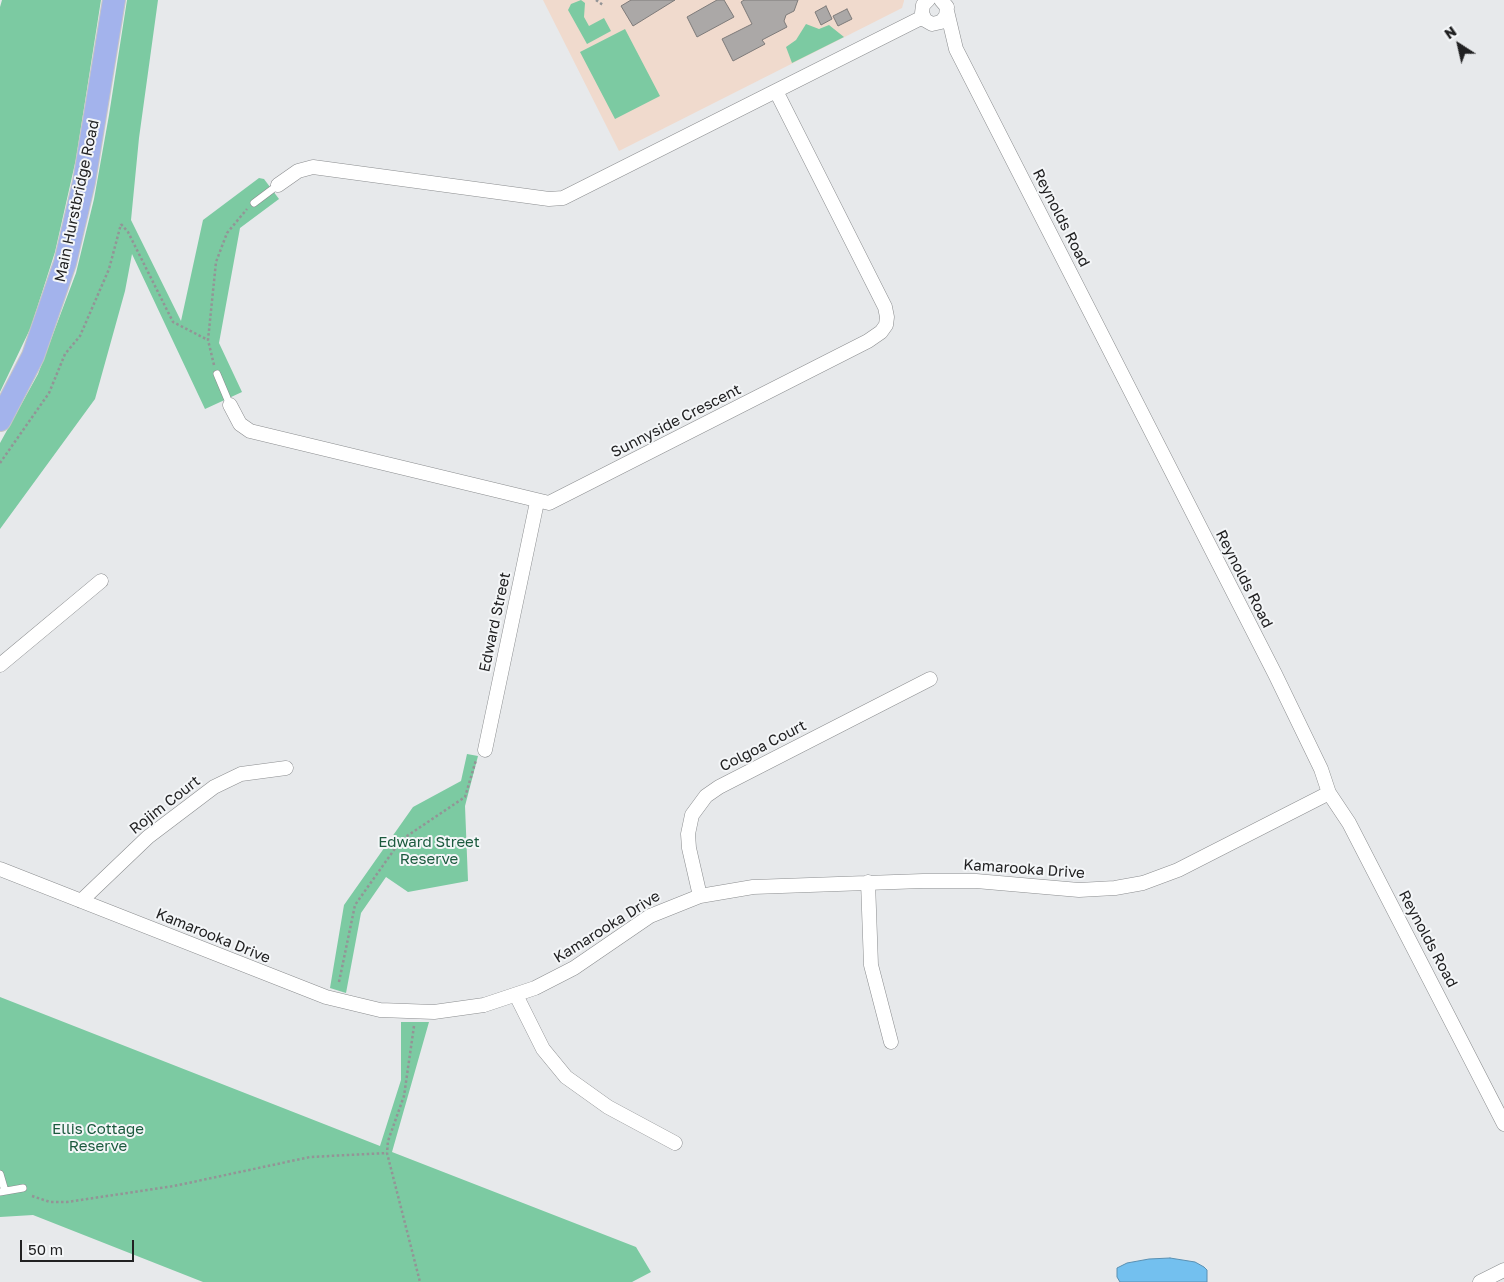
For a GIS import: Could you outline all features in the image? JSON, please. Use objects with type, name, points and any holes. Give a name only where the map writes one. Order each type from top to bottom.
[{"type":"main road","name":"Main Hurstbridge Road","points":[[0,420],[23,377],[42,333],[68,255],[89,156],[114,0]]},
{"type":"street","points":[[925,9],[941,22],[942,3]]},
{"type":"street","points":[[942,3],[956,49]]},
{"type":"street","points":[[925,9],[956,49]]},
{"type":"street","points":[[278,186],[298,171],[313,167],[559,199],[573,194],[776,91],[925,9]]},
{"type":"street","name":"Reynolds Road","points":[[956,49],[1275,674],[1321,769],[1329,793],[1349,823],[1504,1124]]},
{"type":"street","name":"Sunnyside Crescent","points":[[230,405],[240,424],[250,431],[537,502],[552,502],[868,341],[881,332],[886,325],[887,314],[883,300],[776,91]]},
{"type":"street","name":"Edward Street","points":[[483,750],[537,502]]},
{"type":"street","points":[[0,665],[101,581]]},
{"type":"street","name":"Colgoa Court","points":[[700,896],[690,856],[688,834],[692,815],[706,796],[719,787],[930,679]]},
{"type":"street","name":"Rojim Court","points":[[81,901],[148,837],[214,787],[241,774],[286,768]]},
{"type":"street","name":"Kamarooka Drive","points":[[0,869],[326,997],[372,1008],[415,1012],[468,1008],[516,995],[567,972],[650,916],[700,896],[753,887],[868,882],[976,881],[1079,890],[1129,886],[1185,867],[1329,793]]},
{"type":"street","points":[[868,882],[871,965],[891,1042]]},
{"type":"street","points":[[516,995],[543,1049],[566,1077],[584,1092],[608,1107],[675,1143]]},
{"type":"street","points":[[1480,1282],[1504,1270]]},
{"type":"lane","points":[[254,203],[278,186]]},
{"type":"lane","points":[[217,374],[230,405]]},
{"type":"lane","points":[[0,1174],[2,1192],[23,1188]]},
{"type":"path","points":[[596,0],[603,5]]},
{"type":"path","points":[[217,374],[208,340],[216,262],[220,248],[235,222],[254,203]]},
{"type":"path","points":[[0,462],[48,393],[64,354],[80,336],[109,269],[121,224],[128,232],[173,322],[208,340]]},
{"type":"path","points":[[339,982],[355,905],[401,840],[465,797],[483,750]]},
{"type":"path","points":[[415,1012],[404,1096],[388,1141],[387,1153],[420,1282]]},
{"type":"path","points":[[23,1188],[36,1199],[50,1202],[67,1202],[174,1186],[310,1157],[387,1153]]},
{"type":"shaded area","points":[[543,0],[904,1],[902,8],[619,151]]},
{"type":"green space","points":[[2,0],[101,0],[76,159],[55,252],[31,327],[0,392],[0,7]]},
{"type":"green space","points":[[127,0],[158,0],[139,138],[131,220],[181,321],[203,220],[259,178],[264,179],[279,199],[240,228],[219,343],[242,392],[205,409],[132,254],[125,291],[95,399],[0,529],[0,443],[38,374],[76,273],[94,199]]},
{"type":"green space","points":[[581,0],[585,3],[584,17],[589,26],[604,18],[611,31],[587,44],[568,10],[571,4]]},
{"type":"green space","points":[[806,24],[819,29],[829,25],[844,37],[792,63],[786,47],[796,40]]},
{"type":"green space","points":[[625,29],[660,96],[615,119],[580,52]]},
{"type":"green space","name":"Edward Street Reserve","points":[[467,754],[478,756],[465,806],[468,881],[408,892],[386,877],[361,913],[346,993],[330,988],[344,905],[413,807],[461,781]]},
{"type":"green space","name":"Ellis Cottage Reserve","points":[[0,997],[380,1146],[401,1080],[401,1022],[429,1022],[392,1152],[636,1247],[651,1272],[632,1282],[203,1282],[33,1215],[0,1217]]},
{"type":"water","points":[[1170,1258],[1195,1262],[1204,1267],[1207,1270],[1207,1282],[1120,1282],[1117,1277],[1117,1268],[1127,1263]]},
{"type":"building","points":[[631,0],[675,0],[633,26],[621,6]]},
{"type":"building","points":[[717,0],[724,0],[734,17],[697,37],[687,17]]},
{"type":"building","points":[[744,0],[798,0],[794,11],[786,15],[784,21],[787,27],[762,40],[765,44],[733,61],[722,39],[752,24],[741,2]]},
{"type":"building","points":[[826,6],[832,19],[821,25],[815,12]]},
{"type":"building","points":[[847,9],[852,19],[838,26],[833,16]]}]
